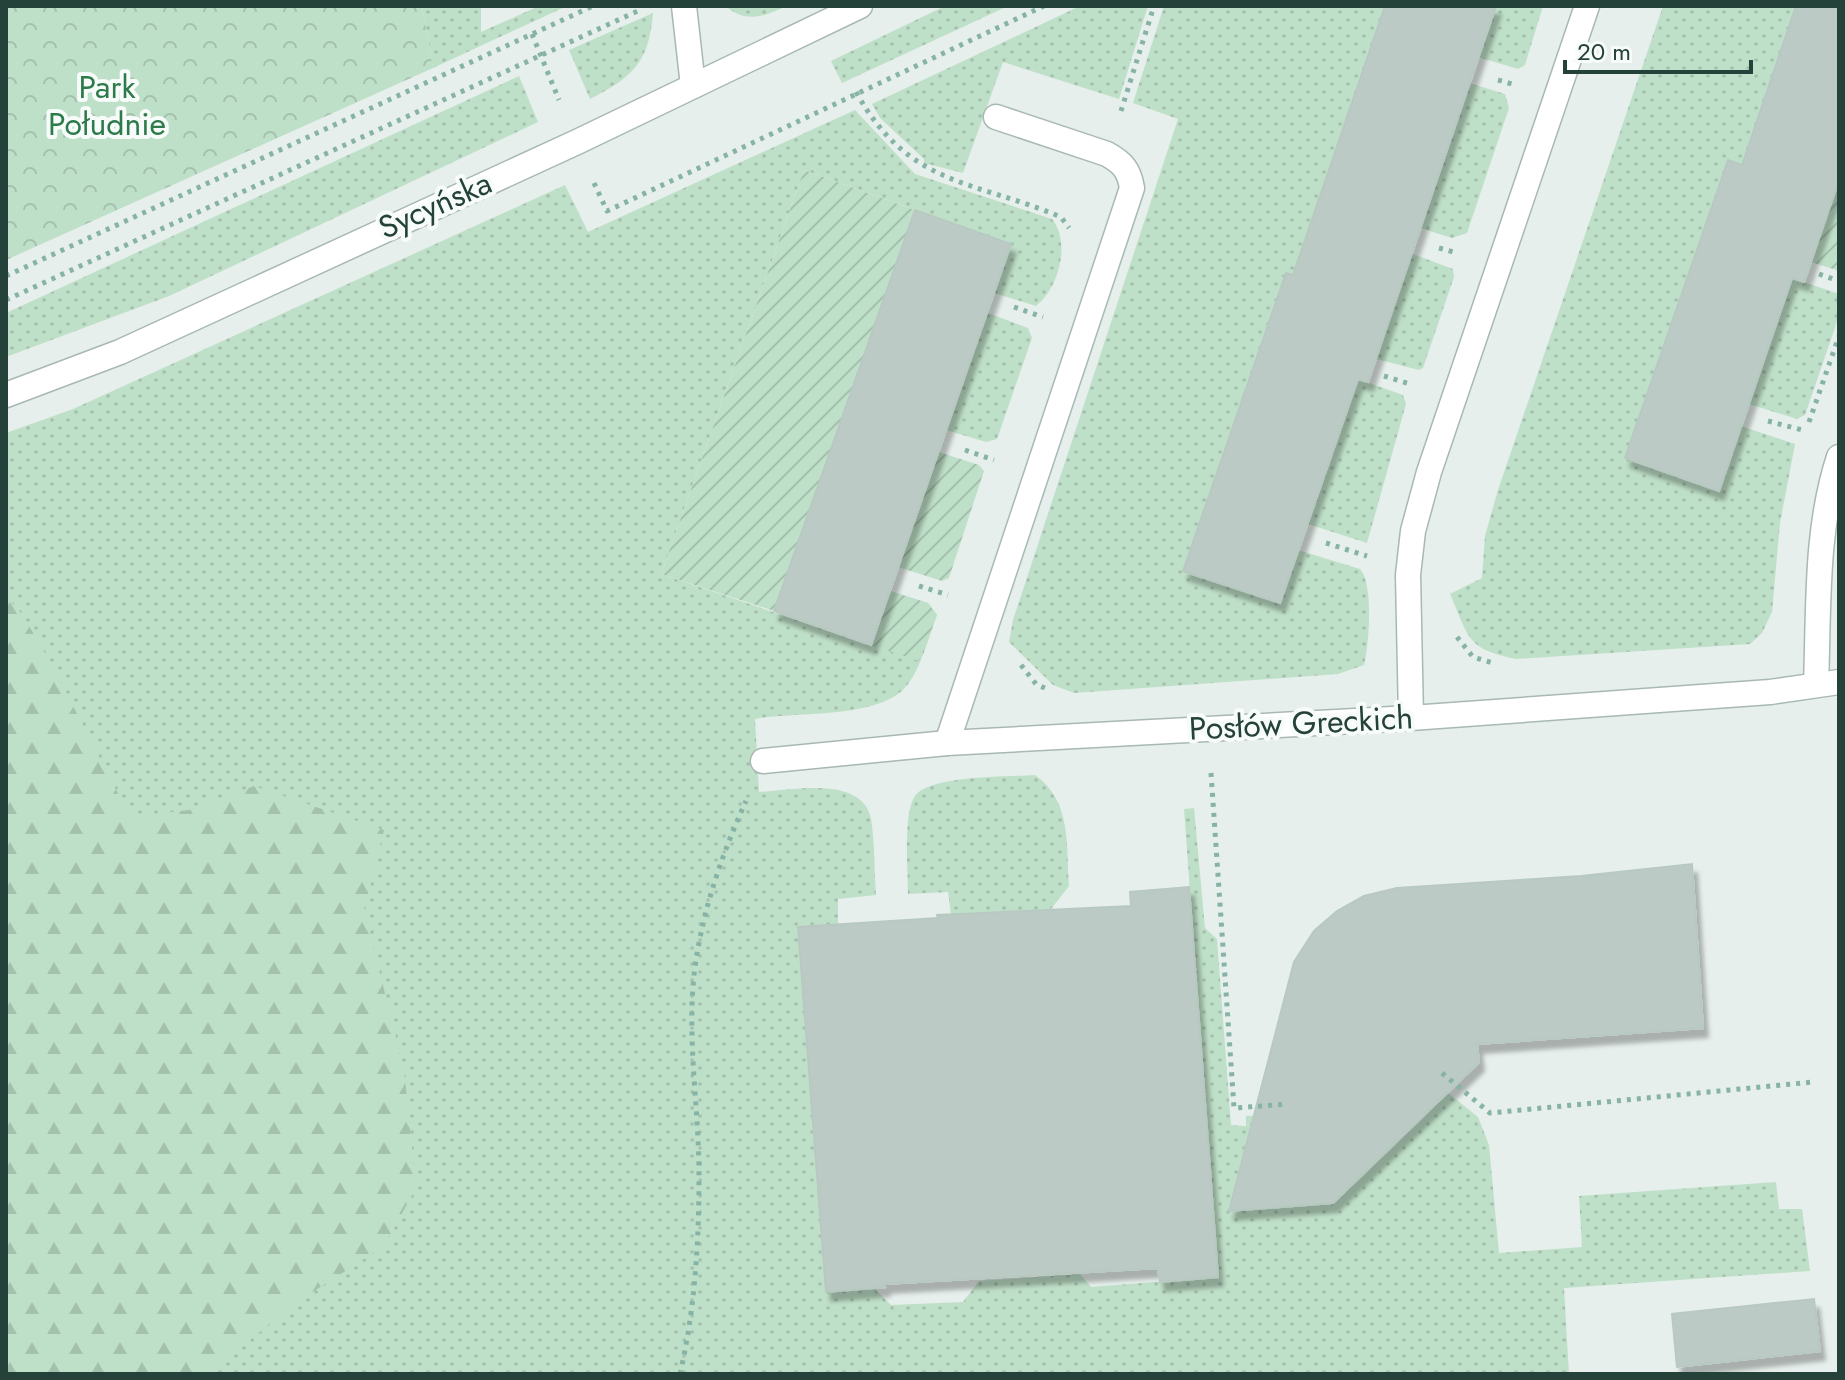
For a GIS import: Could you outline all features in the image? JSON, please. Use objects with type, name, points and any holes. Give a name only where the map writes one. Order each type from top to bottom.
[{"type":"street","points":[[684,6],[693,86]]},
{"type":"street","name":"Sycyńska","points":[[6,395],[120,352],[860,6]]},
{"type":"street","points":[[1411,718],[1408,595],[1413,531],[1429,472],[1587,6]]},
{"type":"street","points":[[947,743],[1132,188],[1129,173],[1121,162],[1107,154],[996,117]]},
{"type":"street","points":[[1828,683],[1821,540],[1830,483],[1839,457]]},
{"type":"street","name":"Posłów Greckich","points":[[763,761],[947,743],[1411,718],[1770,692],[1828,683]]},
{"type":"path","points":[[6,276],[593,6]]},
{"type":"path","points":[[6,300],[648,6]]},
{"type":"path","points":[[1107,154],[1154,6]]},
{"type":"path","points":[[856,92],[872,120],[917,164],[942,178],[1061,217],[1074,240]]},
{"type":"path","points":[[1819,274],[1839,281]]},
{"type":"path","points":[[1014,307],[1049,319]]},
{"type":"path","points":[[1768,421],[1806,432],[1839,336]]},
{"type":"path","points":[[1384,376],[1422,388]]},
{"type":"path","points":[[965,450],[999,461]]},
{"type":"path","points":[[1326,543],[1377,559],[1378,595],[1443,597],[1459,643],[1473,657],[1509,667]]},
{"type":"path","points":[[919,586],[954,597]]},
{"type":"path","points":[[978,652],[1021,665],[1036,684],[1059,694]]},
{"type":"path","points":[[1208,728],[1234,1108],[1287,1104]]},
{"type":"path","points":[[680,1374],[695,1283],[699,1174],[692,1074],[694,975],[719,861],[763,761]]},
{"type":"path","points":[[1442,1073],[1490,1113],[1813,1082]]},
{"type":"green space","name":"Park Południe","points":[[6,6],[422,6],[433,68],[6,260]]},
{"type":"green space","points":[[422,6],[481,6],[481,32],[539,6],[567,6],[433,68]]},
{"type":"green space","points":[[726,6],[787,6],[748,17]]},
{"type":"green space","points":[[945,6],[1008,6],[842,83],[831,61]]},
{"type":"green space","points":[[1080,6],[1148,6],[1119,99],[1003,62],[963,173],[924,163],[924,159],[880,118],[872,104]]},
{"type":"green space","points":[[1164,6],[1385,6],[1293,275],[1286,274],[1184,570],[1280,603],[1298,550],[1360,569],[1369,601],[1367,644],[1364,665],[1338,674],[1074,693],[1053,685],[1009,642],[1013,620],[1178,119],[1133,103]]},
{"type":"green space","points":[[1487,6],[1543,6],[1525,65],[1518,69],[1478,57]]},
{"type":"green space","points":[[1663,6],[1796,6],[1742,165],[1727,161],[1625,458],[1719,491],[1741,426],[1795,444],[1780,523],[1772,612],[1762,633],[1750,644],[1516,659],[1487,651],[1471,639],[1450,594],[1482,578],[1485,536],[1498,490]]},
{"type":"green space","points":[[653,13],[648,44],[636,66],[617,83],[590,99],[569,50]]},
{"type":"green space","points":[[519,76],[538,122],[169,296],[6,357],[6,313]]},
{"type":"green space","points":[[1469,83],[1505,94],[1509,108],[1467,233],[1452,238],[1420,228]]},
{"type":"green space","points":[[855,110],[915,174],[1052,219],[1061,240],[1061,252],[1051,288],[1036,306],[994,293],[1010,244],[804,170],[661,574],[871,645],[890,591],[928,603],[937,615],[917,668],[896,696],[859,709],[755,719],[759,792],[806,788],[840,791],[855,796],[865,805],[871,819],[876,895],[838,899],[838,924],[799,927],[826,1292],[874,1288],[891,1305],[963,1302],[979,1281],[1080,1274],[1091,1287],[1218,1277],[1184,809],[1194,808],[1205,928],[1217,939],[1231,1125],[1246,1126],[1246,1116],[1270,1115],[1279,1206],[1333,1203],[1447,1092],[1478,1117],[1489,1145],[1499,1253],[1582,1247],[1579,1196],[1776,1182],[1779,1209],[1802,1209],[1810,1271],[1564,1288],[1569,1374],[6,1374],[6,433],[73,409],[565,185],[588,232]]},
{"type":"green space","points":[[804,170],[915,210],[774,611],[661,574]]},
{"type":"green space","points":[[1839,180],[1839,271],[1799,258]]},
{"type":"green space","points":[[1410,253],[1453,269],[1454,277],[1423,368],[1419,370],[1365,356]]},
{"type":"green space","points":[[1792,278],[1839,294],[1839,316],[1805,415],[1797,419],[1749,404]]},
{"type":"green space","points":[[988,313],[1028,328],[1032,338],[997,439],[986,442],[946,430]]},
{"type":"green space","points":[[1358,379],[1403,395],[1406,404],[1367,543],[1308,524]]},
{"type":"green space","points":[[939,452],[979,465],[984,471],[949,578],[942,581],[898,567]]},
{"type":"green space","points":[[890,591],[928,603],[937,615],[919,661],[871,645]]},
{"type":"green space","points":[[6,596],[22,614],[52,665],[130,817],[189,810],[254,786],[384,830],[364,910],[404,1069],[416,1188],[384,1246],[291,1306],[209,1374],[6,1374]]},
{"type":"green space","points":[[1035,775],[1056,798],[1067,840],[1069,886],[1051,909],[951,914],[948,892],[908,894],[908,828],[915,796],[923,789],[953,781]]},
{"type":"building","points":[[1385,6],[1496,6],[1368,382],[1358,379],[1280,603],[1183,571],[1286,273],[1293,275]]},
{"type":"building","points":[[1796,6],[1839,6],[1839,180],[1804,282],[1792,278],[1719,491],[1625,458],[1728,160],[1742,165]]},
{"type":"building","points":[[915,210],[1011,244],[871,645],[774,611]]},
{"type":"building","points":[[1692,864],[1703,1028],[1477,1044],[1479,1062],[1333,1203],[1229,1211],[1294,962],[1314,931],[1337,911],[1364,896],[1397,888],[1581,876]]},
{"type":"building","points":[[1189,887],[1218,1277],[1160,1282],[1158,1268],[884,1284],[885,1287],[826,1292],[798,927],[938,918],[937,915],[1131,906],[1130,892]]},
{"type":"building","points":[[1814,1299],[1820,1351],[1677,1367],[1672,1314]]}]
